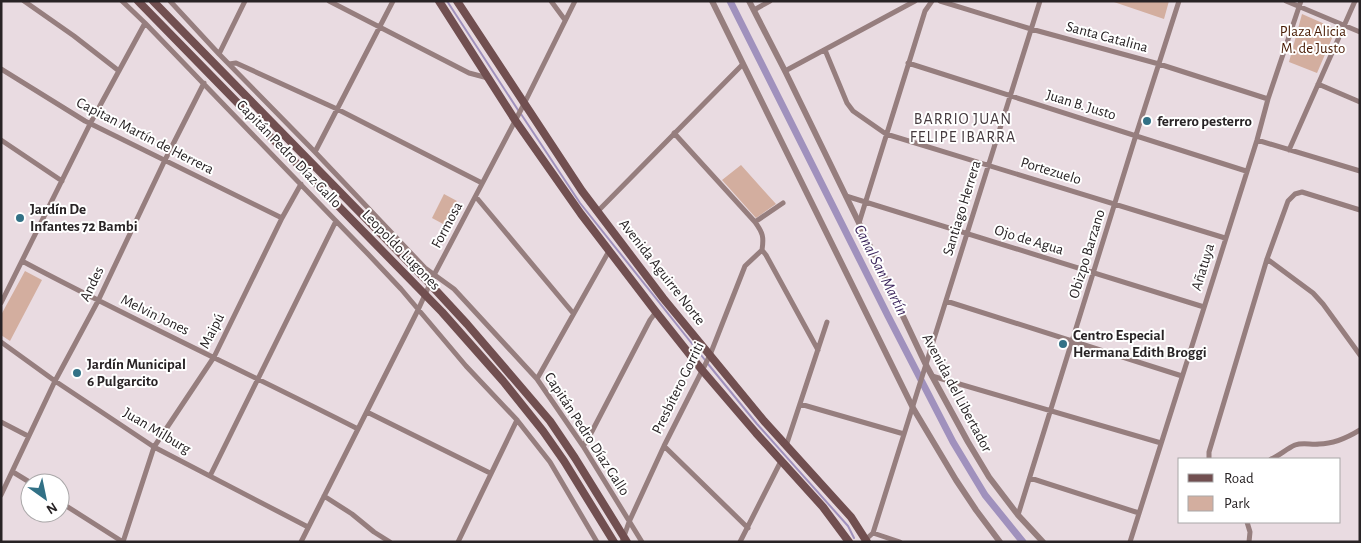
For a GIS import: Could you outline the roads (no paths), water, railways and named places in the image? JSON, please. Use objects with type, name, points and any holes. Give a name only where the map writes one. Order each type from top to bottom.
[{"type":"main road","name":"Leopoldo Lugones","points":[[138,1],[425,294],[503,381],[564,461],[614,542]]},
{"type":"main road","name":"Leopoldo Lugones","points":[[153,1],[467,324],[550,421],[575,458],[624,540]]},
{"type":"main road","name":"Avenida Aguirre Norte","points":[[439,1],[488,78],[517,117],[581,214],[656,312],[781,461],[823,507],[849,542]]},
{"type":"main road","name":"Avenida Aguirre Norte","points":[[457,1],[523,106],[597,212],[709,357],[851,517],[865,541]]},
{"type":"street","points":[[24,1],[74,36],[119,72]]},
{"type":"street","name":"Capitán Pedro Díaz Gallo","points":[[122,1],[145,22],[401,289],[466,366],[517,420],[550,462],[597,542]]},
{"type":"street","name":"Capitán Pedro Díaz Gallo","points":[[170,1],[425,268],[454,289],[537,379],[583,446],[642,542]]},
{"type":"street","points":[[219,54],[245,1]]},
{"type":"street","points":[[329,1],[469,73],[488,78]]},
{"type":"street","points":[[315,152],[393,1]]},
{"type":"street","points":[[551,1],[565,20]]},
{"type":"street","name":"Formosa","points":[[301,542],[434,275],[523,106],[575,1]]},
{"type":"street","points":[[712,1],[914,408],[956,480],[1000,542]]},
{"type":"street","name":"Avenida del Libertador","points":[[749,1],[846,196],[926,365],[989,477],[1018,515],[1042,542]]},
{"type":"street","points":[[754,10],[770,1]]},
{"type":"street","points":[[785,71],[915,1]]},
{"type":"street","points":[[859,223],[925,10],[932,1]]},
{"type":"street","name":"Santa Catalina","points":[[940,1],[1031,29],[1159,64],[1268,99]]},
{"type":"street","name":"Santiago Herrera","points":[[873,533],[914,408],[1040,1]]},
{"type":"street","name":"Obizpo Barzano","points":[[1018,515],[1179,1]]},
{"type":"street","points":[[1286,1],[1300,4],[1360,32]]},
{"type":"street","points":[[1289,150],[1355,1]]},
{"type":"street","name":"Añatuya","points":[[1130,542],[1257,140],[1268,99],[1300,4]]},
{"type":"street","points":[[1,303],[90,124],[145,22]]},
{"type":"street","name":"Portezuelo","points":[[825,50],[846,103],[853,111],[886,134],[1225,238]]},
{"type":"street","points":[[229,64],[236,63],[337,110],[482,183]]},
{"type":"street","name":"Juan B. Justo","points":[[908,63],[1246,171]]},
{"type":"street","points":[[597,212],[743,64]]},
{"type":"street","name":"Capitan Martín de Herrera","points":[[1,69],[90,124],[282,218]]},
{"type":"street","name":"Andes","points":[[1,495],[55,381],[98,301],[204,83]]},
{"type":"street","points":[[1318,84],[1360,102]]},
{"type":"street","points":[[674,134],[755,222],[762,233],[764,241],[762,250],[818,350]]},
{"type":"street","points":[[1,140],[62,181]]},
{"type":"street","points":[[1257,140],[1360,171]]},
{"type":"street","name":"Maipú","points":[[123,542],[154,447],[214,357],[282,218],[301,184]]},
{"type":"street","points":[[1209,458],[1209,452],[1267,260],[1288,201],[1295,194],[1302,192],[1360,210]]},
{"type":"street","name":"Ojo de Agua","points":[[846,196],[1204,307]]},
{"type":"street","points":[[476,197],[574,313]]},
{"type":"street","points":[[755,222],[783,203]]},
{"type":"street","points":[[210,476],[336,221]]},
{"type":"street","points":[[537,379],[609,250]]},
{"type":"street","name":"Presbítero Gorriti","points":[[624,540],[629,522],[664,446],[709,357],[746,266],[762,250]]},
{"type":"street","points":[[1267,260],[1313,292],[1360,355]]},
{"type":"street","name":"Melvin Jones","points":[[22,261],[98,301],[258,378],[358,429]]},
{"type":"street","points":[[946,301],[1182,376]]},
{"type":"street","points":[[583,446],[656,312]]},
{"type":"street","points":[[786,446],[827,322]]},
{"type":"street","name":"Juan Milburg","points":[[1,342],[55,381],[154,447],[308,527]]},
{"type":"street","points":[[932,376],[1161,443]]},
{"type":"street","points":[[800,404],[904,434]]},
{"type":"street","points":[[367,412],[490,473]]},
{"type":"street","points":[[458,542],[517,420]]},
{"type":"street","points":[[1,422],[28,436]]},
{"type":"street","points":[[1273,458],[1296,445],[1334,442],[1360,430]]},
{"type":"street","points":[[664,446],[748,528]]},
{"type":"street","points":[[740,542],[781,461]]},
{"type":"street","points":[[13,472],[20,477]]},
{"type":"street","points":[[1030,478],[1139,513]]},
{"type":"street","points":[[1,481],[7,484]]},
{"type":"street","points":[[324,496],[390,542]]},
{"type":"street","points":[[70,508],[123,542]]},
{"type":"street","points":[[1247,523],[1250,532],[1249,542]]},
{"type":"street","points":[[865,541],[873,533],[900,542]]},
{"type":"waterway","points":[[447,1],[518,110]]},
{"type":"waterway","name":"Canal San Martín","points":[[730,1],[953,442],[985,495],[1023,542]]},
{"type":"waterway","points":[[521,114],[580,203],[705,360]]},
{"type":"waterway","points":[[708,364],[757,424],[848,526],[854,538]]},
{"type":"place","name":"ferrero pesterro","points":[[1147,121]]},
{"type":"place","name":"Jardín De Infantes 72 Bambi","points":[[20,218]]},
{"type":"place","name":"Centro Especial Hermana Edith Broggi","points":[[1063,344]]},
{"type":"place","name":"Jardín Municipal 6 Pulgarcito","points":[[77,373]]},
{"type":"district","name":"BARRIO JUAN FELIPE IBARRA","points":[[963,128]]},
{"type":"park label","name":"Plaza Alicia M. de Justo","points":[[1313,40]]}]
